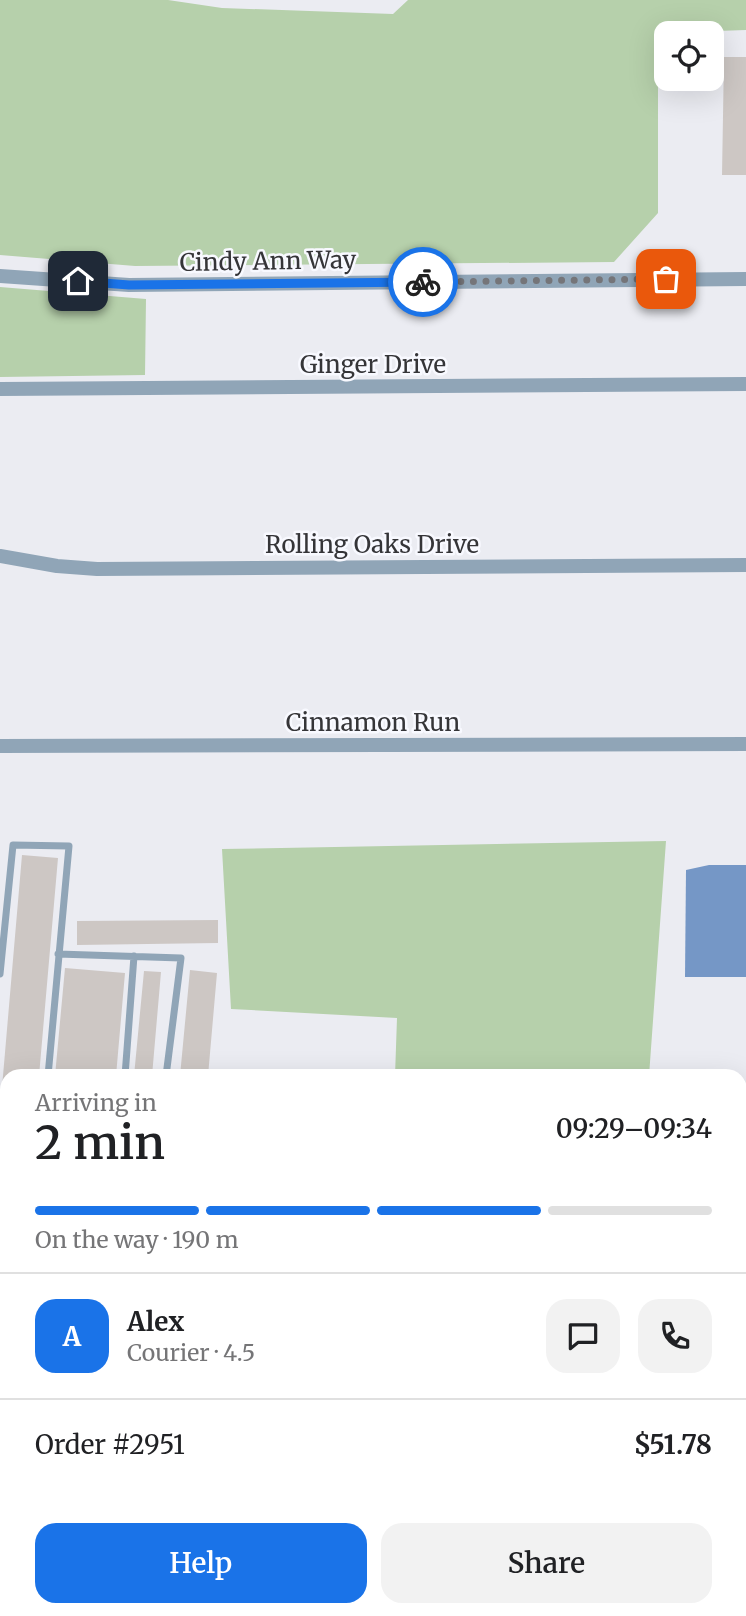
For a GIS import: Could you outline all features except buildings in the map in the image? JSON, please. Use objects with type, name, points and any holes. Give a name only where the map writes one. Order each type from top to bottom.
[{"type":"street","name":"Cindy Ann Way","points":[[0,276],[129,285],[746,278]]},
{"type":"street","name":"Ginger Drive","points":[[0,388],[746,384]]},
{"type":"street","name":"Rolling Oaks Drive","points":[[0,556],[57,566],[97,569],[746,565]]},
{"type":"street","name":"Cinnamon Run","points":[[0,746],[746,744]]},
{"type":"lane","points":[[0,974],[13,845],[69,846],[49,1069]]},
{"type":"lane","points":[[58,954],[181,958],[167,1069]]},
{"type":"lane","points":[[126,1069],[134,956]]},
{"type":"green space","points":[[0,0],[168,0],[222,8],[393,14],[408,0],[746,0],[746,30],[724,31],[724,21],[654,21],[654,91],[658,91],[658,213],[614,262],[135,266],[0,255]]},
{"type":"green space","points":[[0,287],[146,299],[145,375],[0,377]]},
{"type":"green space","points":[[666,841],[650,1069],[395,1069],[397,1018],[231,1009],[222,849]]},
{"type":"water","points":[[709,865],[746,865],[746,977],[685,977],[686,870]]},
{"type":"way so far","points":[[423,282],[666,279]]},
{"type":"route","points":[[78,281],[129,285],[423,282]]}]
